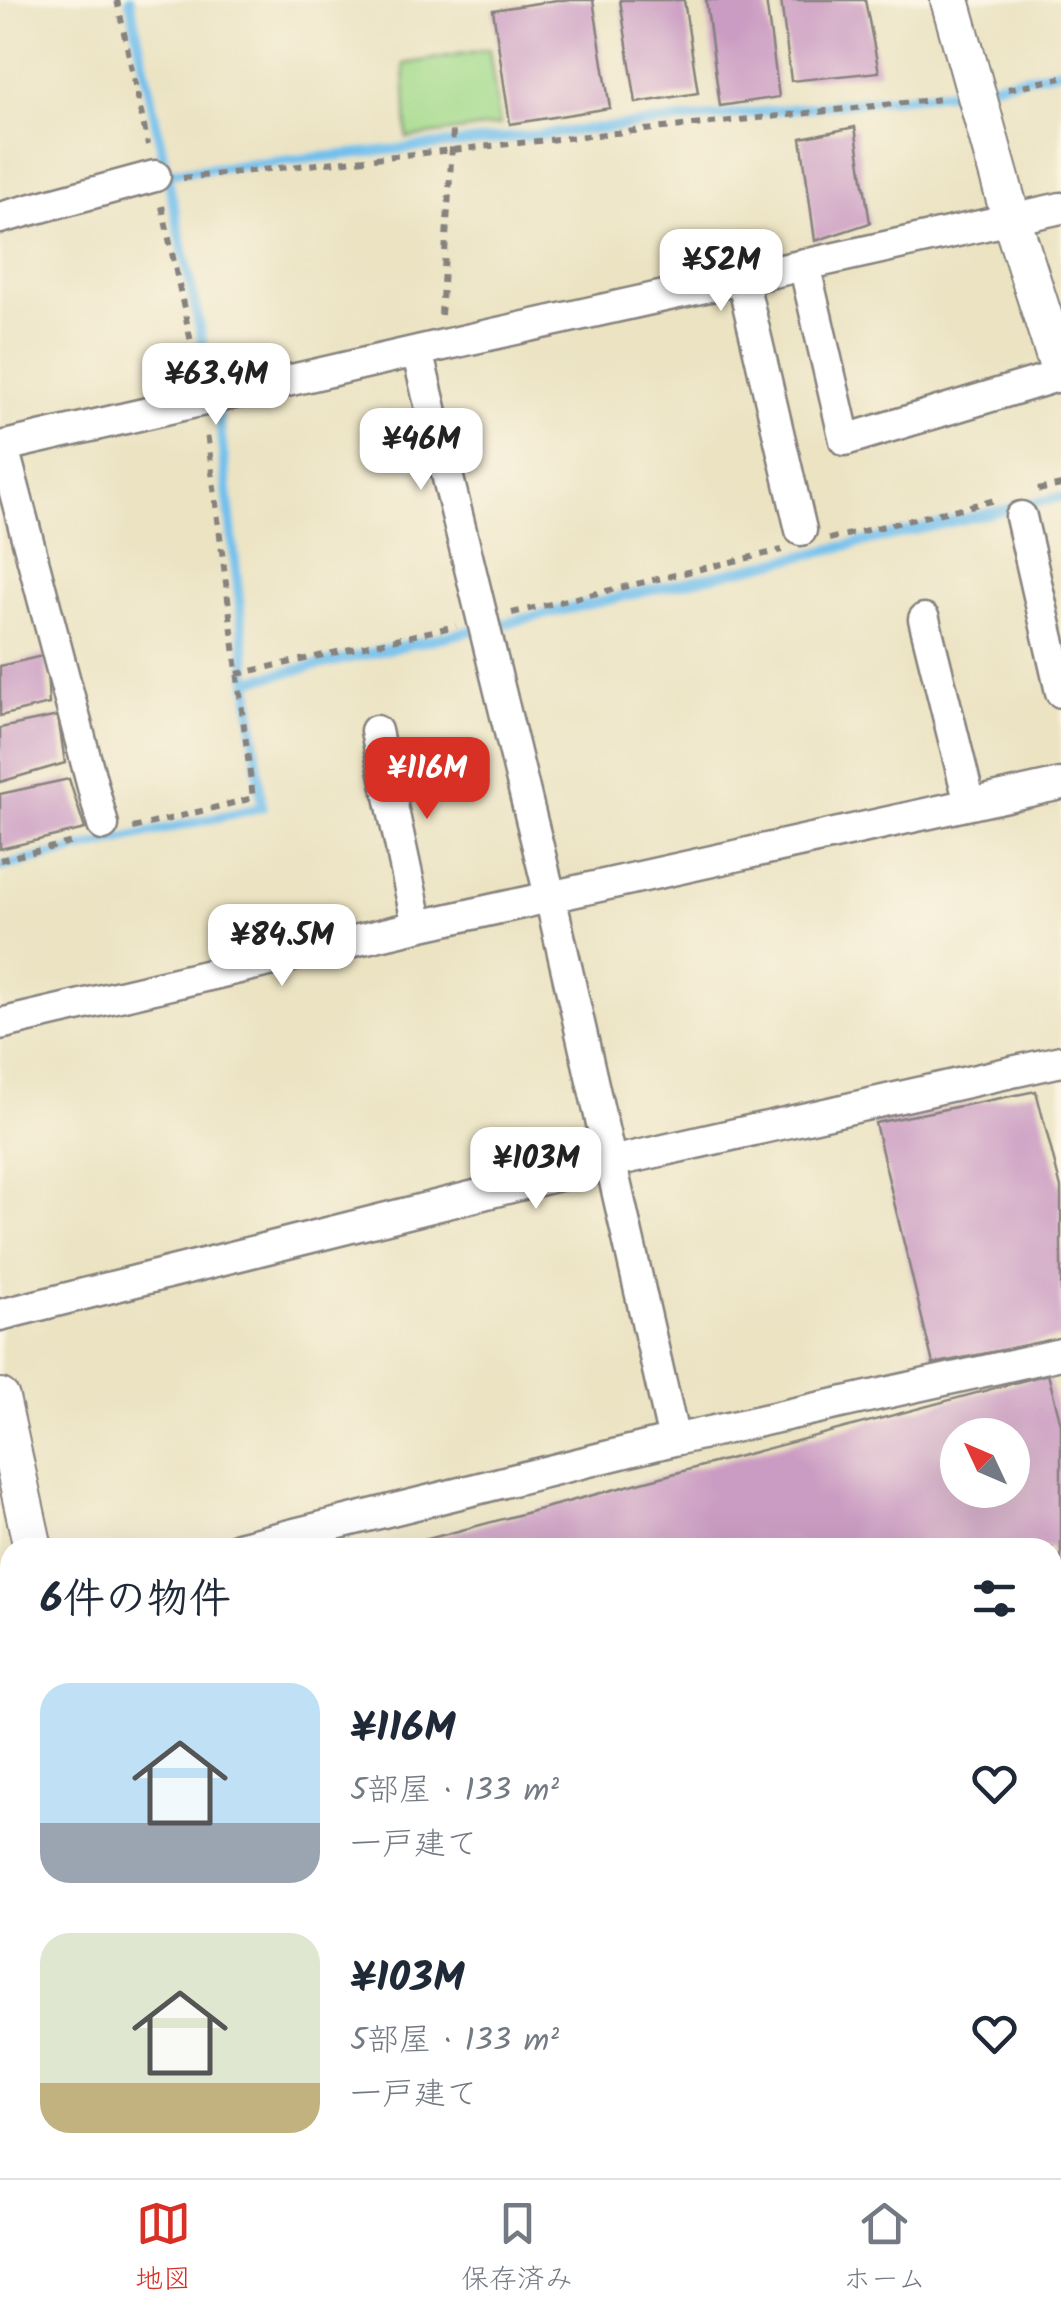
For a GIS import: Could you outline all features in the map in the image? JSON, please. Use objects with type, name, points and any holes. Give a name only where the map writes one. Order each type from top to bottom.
[{"type":"street","points":[[804,264],[845,440],[1061,374],[1010,218],[950,0]]},
{"type":"street","points":[[0,218],[166,177]]},
{"type":"street","points":[[103,825],[1,447],[1061,208]]},
{"type":"street","points":[[742,278],[801,541]]},
{"type":"street","points":[[428,348],[483,620],[674,1440]]},
{"type":"street","points":[[1016,503],[1061,692]]},
{"type":"street","points":[[924,619],[970,804]]},
{"type":"street","points":[[376,730],[418,926]]},
{"type":"street","points":[[0,1024],[550,896],[1061,784]]},
{"type":"street","points":[[0,1316],[611,1162],[1061,1061]]},
{"type":"street","points":[[278,1538],[674,1440],[1058,1365]]},
{"type":"street","points":[[0,1398],[31,1538]]},
{"type":"path","points":[[166,177],[975,96],[1061,78]]},
{"type":"path","points":[[428,348],[453,131]]},
{"type":"path","points":[[203,400],[253,798]]},
{"type":"path","points":[[237,674],[483,620],[801,541],[1016,503],[1061,485]]},
{"type":"green space","points":[[489,49],[500,125],[407,138],[404,64]]},
{"type":"building","points":[[557,0],[593,0],[610,108],[510,124],[493,10]]},
{"type":"building","points":[[620,0],[684,0],[698,93],[636,103]]},
{"type":"building","points":[[706,0],[766,0],[779,97],[720,106]]},
{"type":"building","points":[[781,0],[865,0],[879,72],[791,81]]},
{"type":"building","points":[[855,127],[870,223],[815,241],[801,138]]},
{"type":"building","points":[[46,655],[49,704],[0,716],[0,666]]},
{"type":"building","points":[[58,716],[65,763],[0,782],[0,728]]},
{"type":"building","points":[[69,779],[85,829],[0,849],[0,794]]},
{"type":"building","points":[[1036,1091],[1061,1188],[1061,1338],[933,1364],[875,1123]]},
{"type":"building","points":[[1048,1374],[1061,1424],[1061,1538],[432,1538]]},
{"type":"waterway","points":[[130,0],[212,386]]},
{"type":"waterway","points":[[984,86],[1061,70]]},
{"type":"waterway","points":[[166,173],[964,91]]},
{"type":"waterway","points":[[0,867],[262,807],[218,407]]},
{"type":"waterway","points":[[493,626],[1061,497]]},
{"type":"waterway","points":[[248,681],[474,630]]}]
